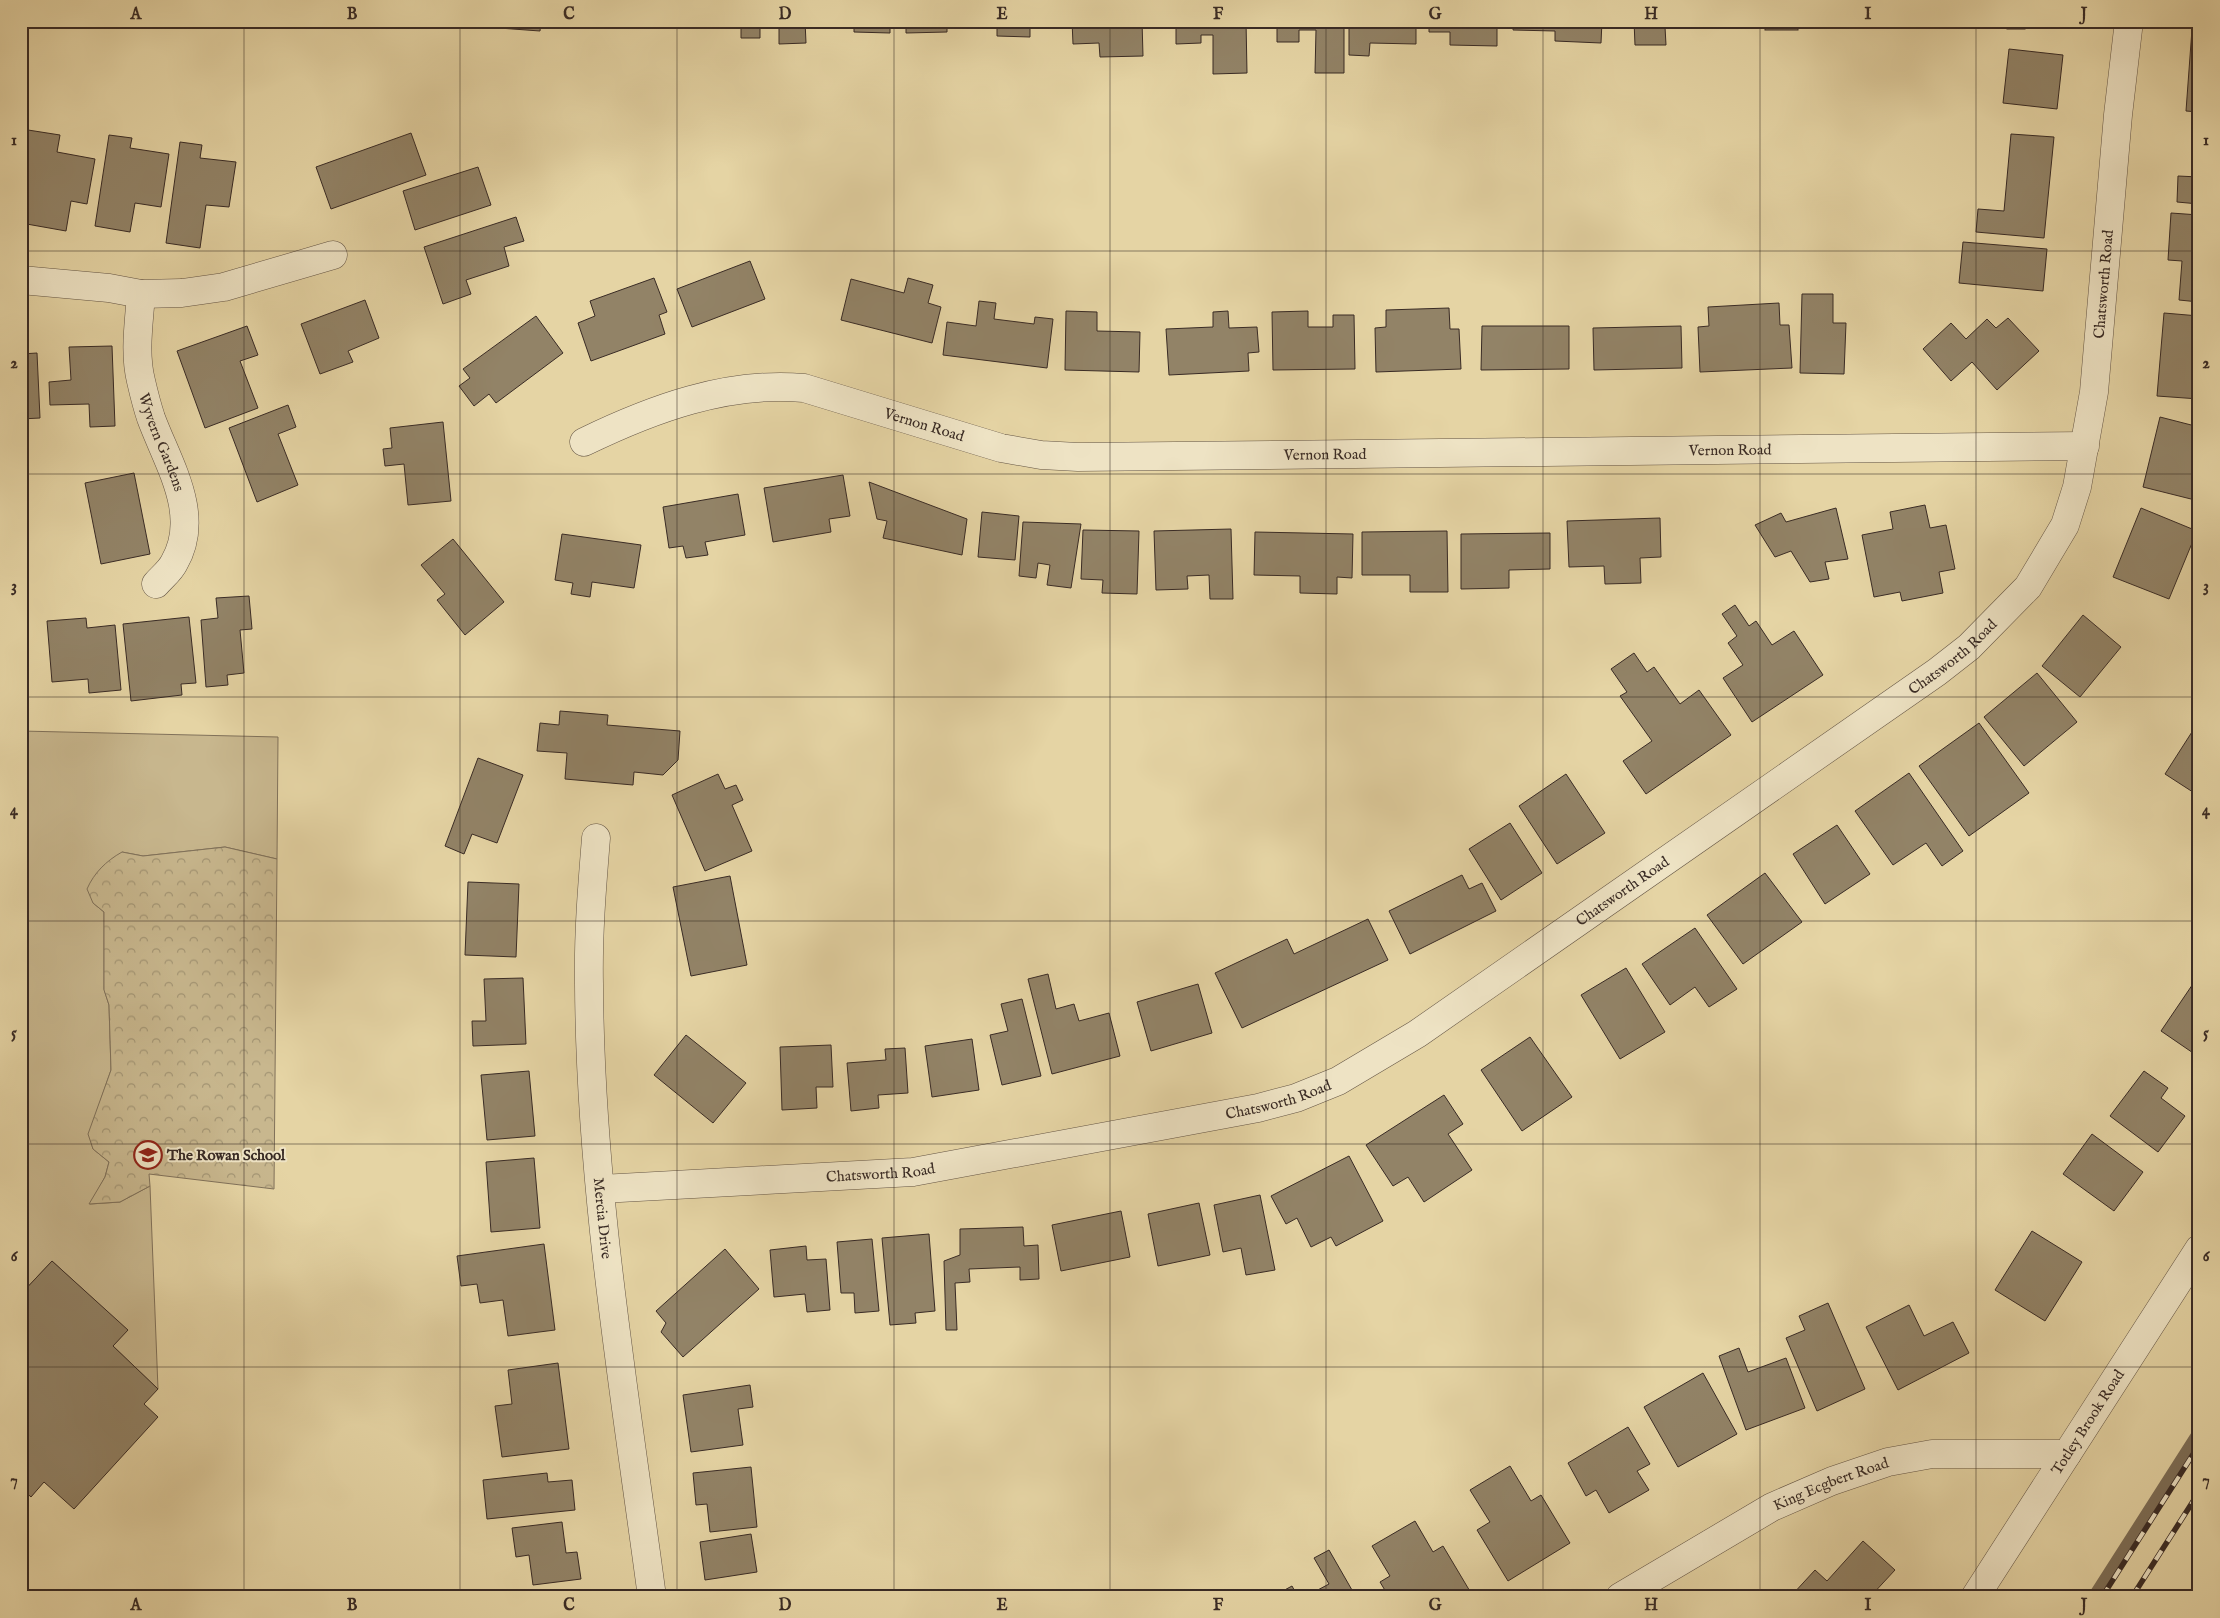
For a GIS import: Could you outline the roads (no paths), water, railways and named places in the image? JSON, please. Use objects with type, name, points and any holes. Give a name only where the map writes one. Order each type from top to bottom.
[{"type":"street","name":"Chatsworth Road","points":[[601,1189],[913,1172],[1258,1108],[1296,1098],[1338,1081],[1416,1034],[1969,648],[2028,587],[2046,560],[2065,525],[2077,488],[2094,392],[2118,116],[2129,21]]},
{"type":"street","points":[[21,280],[109,288],[141,294],[182,293],[224,287],[333,255]]},
{"type":"street","name":"Wyvern Gardens","points":[[141,294],[137,345],[140,379],[150,417],[178,483],[185,512],[184,534],[174,563],[156,584]]},
{"type":"street","name":"Vernon Road","points":[[584,442],[629,420],[684,402],[760,386],[784,386],[804,388],[1001,448],[1041,455],[1078,457],[2085,446]]},
{"type":"street","name":"Mercia Drive","points":[[596,838],[591,899],[588,984],[594,1102],[610,1288],[652,1597]]},
{"type":"street","name":"Totley Brook Road","points":[[1975,1597],[2199,1249]]},
{"type":"street","name":"King Ecgbert Road","points":[[1620,1597],[1772,1507],[1832,1481],[1879,1465],[1932,1454],[2067,1454]]},
{"type":"waterway","points":[[2093,1597],[2199,1431]]},
{"type":"railway","points":[[2102,1597],[2199,1445]]},
{"type":"railway","points":[[2132,1597],[2199,1492]]},
{"type":"place","name":"The Rowan School","points":[[148,1155]]}]
